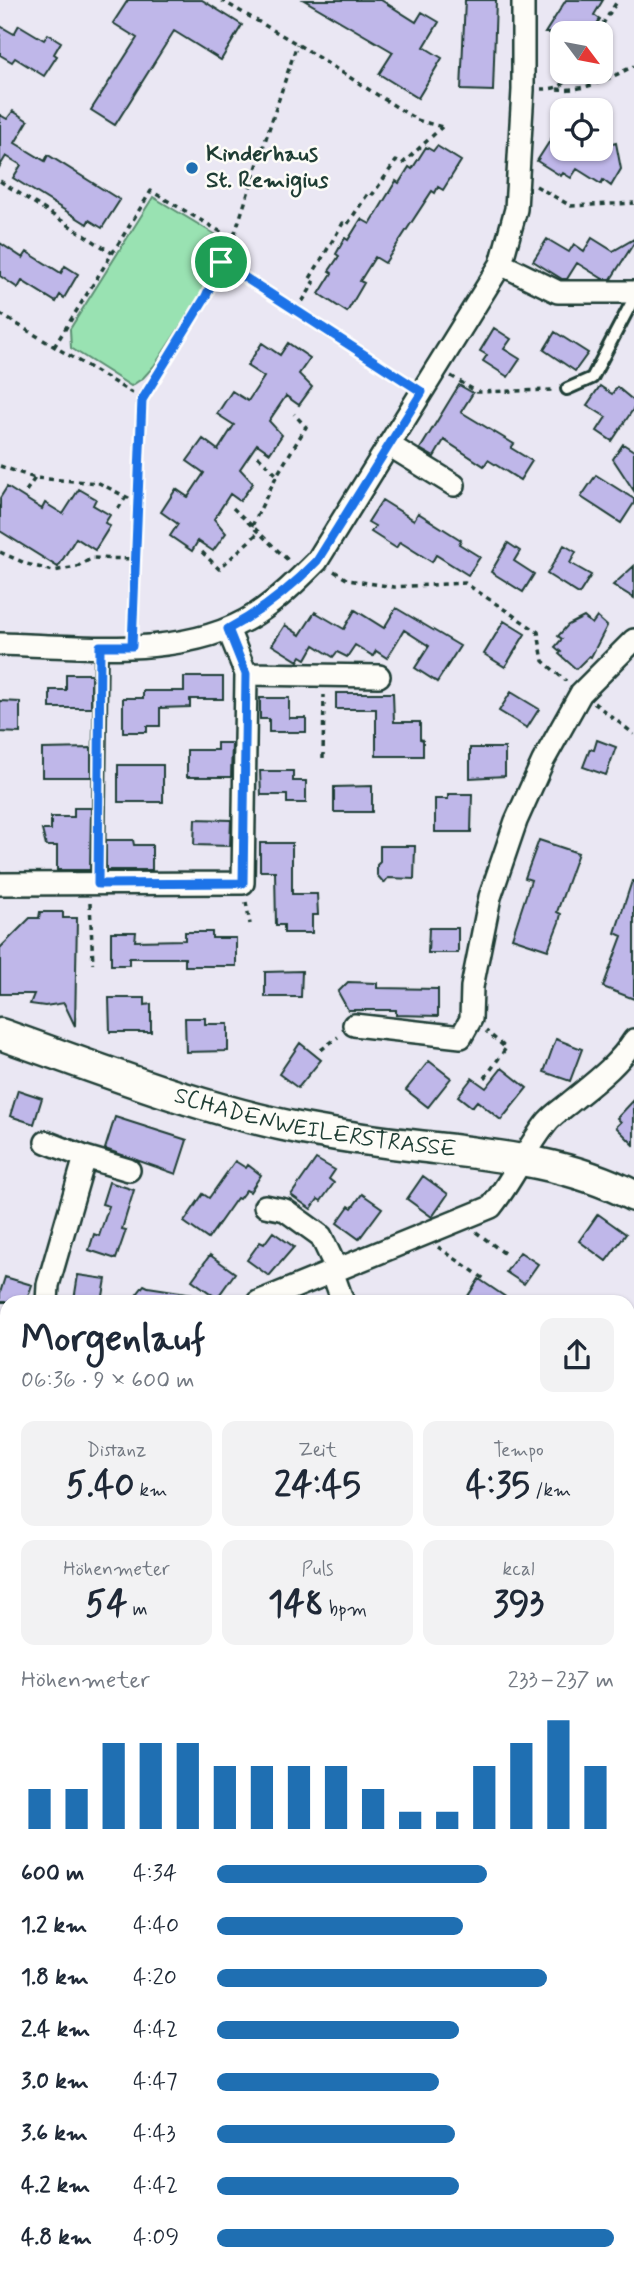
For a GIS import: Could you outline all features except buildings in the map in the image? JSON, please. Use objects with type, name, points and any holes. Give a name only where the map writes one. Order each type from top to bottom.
[{"type":"street","points":[[0,644],[132,646],[179,643],[228,629],[256,614],[310,568],[501,264],[516,209],[523,90],[523,0]]},
{"type":"street","points":[[501,264],[558,292],[634,292]]},
{"type":"street","points":[[389,445],[454,485]]},
{"type":"street","points":[[0,884],[243,883],[246,674],[228,629]]},
{"type":"street","points":[[354,1024],[461,1037],[471,1019],[472,987],[490,897],[516,821],[543,761],[581,693],[634,640]]},
{"type":"street","points":[[246,674],[379,676]]},
{"type":"street","name":"SCHADENWEILERSTRASSE","points":[[0,1034],[234,1115],[394,1143],[521,1158],[597,1179],[634,1196]]},
{"type":"street","points":[[275,1295],[491,1207],[506,1188],[521,1158],[550,1119],[600,1078],[627,1051],[634,1040]]},
{"type":"street","points":[[46,1142],[129,1170]]},
{"type":"street","points":[[47,1295],[73,1193],[85,1157]]},
{"type":"street","points":[[265,1206],[285,1210],[321,1236],[335,1270],[341,1295]]},
{"type":"lane","points":[[567,389],[592,378],[634,298]]},
{"type":"lane","points":[[93,884],[100,646]]},
{"type":"path","points":[[221,0],[297,44],[417,120],[442,127],[402,164],[396,161],[373,194],[369,192],[347,225],[344,223],[309,280],[314,283],[297,310]]},
{"type":"path","points":[[605,21],[618,0]]},
{"type":"path","points":[[132,646],[142,400],[206,296],[233,239],[297,44]]},
{"type":"path","points":[[523,90],[571,90],[596,85],[634,66]]},
{"type":"path","points":[[557,89],[564,84]]},
{"type":"path","points":[[518,176],[571,206],[634,203]]},
{"type":"path","points":[[0,181],[112,253]]},
{"type":"path","points":[[54,347],[151,191],[233,239]]},
{"type":"path","points":[[221,262],[422,392]]},
{"type":"path","points":[[0,314],[142,400]]},
{"type":"path","points":[[466,386],[477,393],[567,389]]},
{"type":"path","points":[[252,526],[277,475],[306,427],[294,414]]},
{"type":"path","points":[[258,456],[277,475]]},
{"type":"path","points":[[0,466],[34,478],[99,483],[138,503]]},
{"type":"path","points":[[26,491],[34,478]]},
{"type":"path","points":[[118,509],[126,497]]},
{"type":"path","points":[[233,509],[259,532],[310,568],[348,580],[394,587],[465,583],[538,632],[542,661],[634,734]]},
{"type":"path","points":[[202,552],[219,569],[259,532]]},
{"type":"path","points":[[0,552],[27,565],[53,571],[77,567],[92,558],[136,559]]},
{"type":"path","points":[[323,758],[325,675]]},
{"type":"path","points":[[93,884],[93,964]]},
{"type":"path","points":[[471,1019],[506,1048],[485,1078]]},
{"type":"path","points":[[461,1221],[508,1256]]},
{"type":"path","points":[[422,1236],[486,1280]]},
{"type":"green space","points":[[153,197],[221,238],[224,247],[204,291],[154,366],[131,386],[71,348],[70,329]]},
{"type":"place","name":"Kinderhaus St. Remigius","points":[[192,168]]},
{"type":"route","points":[[221,262],[422,392],[317,561],[295,583],[256,614],[228,629],[246,674],[243,883],[98,884],[100,646],[132,646],[142,400],[206,296],[221,262]]}]
